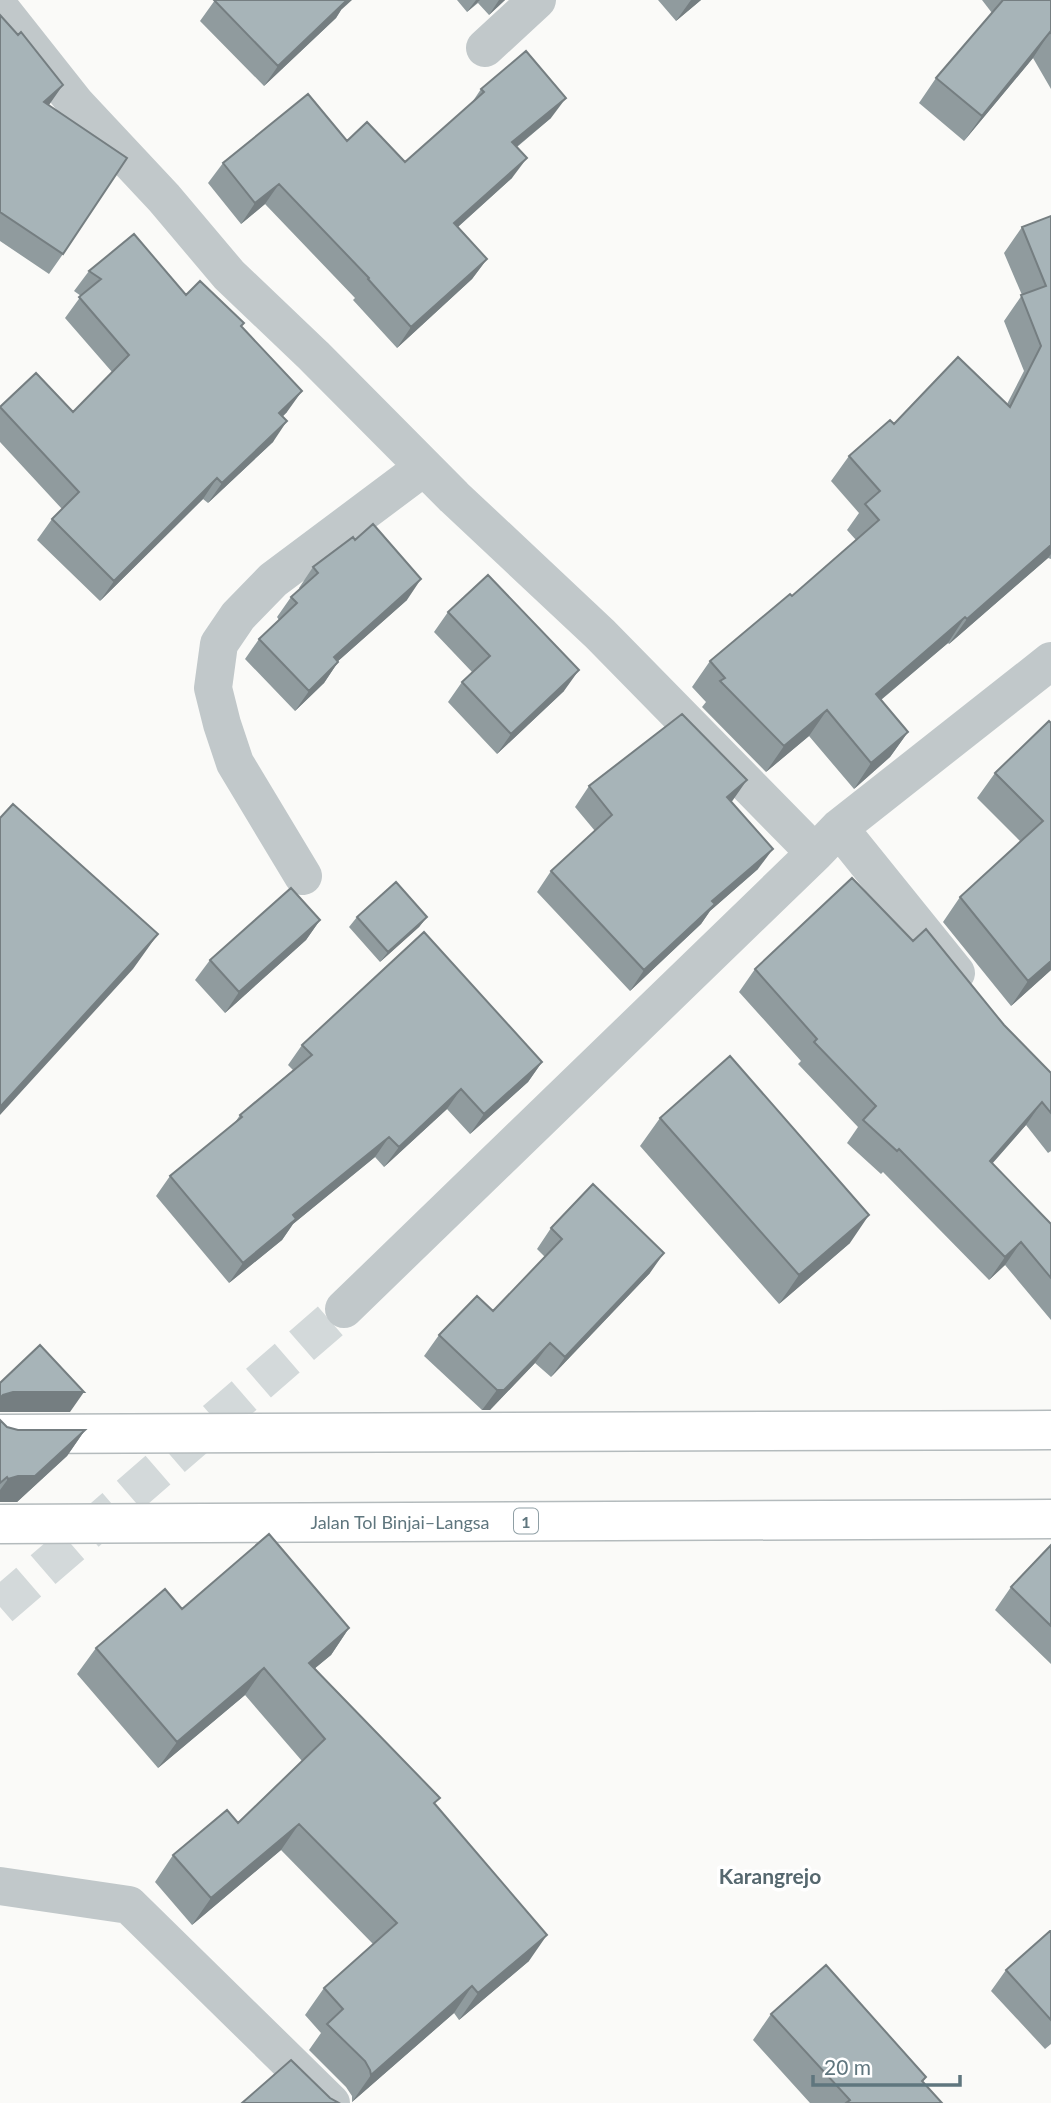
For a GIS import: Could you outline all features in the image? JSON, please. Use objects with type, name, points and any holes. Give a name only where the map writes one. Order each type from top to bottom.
[{"type":"highway","points":[[0,1434],[1051,1430]]},
{"type":"highway","name":"Jalan Tol Binjai–Langsa","points":[[0,1524],[1051,1519]]},
{"type":"street","points":[[485,48],[537,0]]},
{"type":"street","points":[[0,8],[76,104],[164,198],[229,275],[526,566],[827,840],[979,1001]]},
{"type":"street","points":[[303,876],[235,763],[213,688],[219,644],[238,616],[273,580],[424,467]]},
{"type":"street","points":[[344,1308],[827,840],[1051,661]]},
{"type":"street","points":[[0,1886],[129,1905],[331,2103]]},
{"type":"building","points":[[214,0],[347,0],[278,66]]},
{"type":"building","points":[[1003,0],[1051,0],[1051,33],[982,116],[936,78]]},
{"type":"building","points":[[0,15],[18,35],[21,32],[63,85],[44,102],[127,158],[63,254],[0,212]]},
{"type":"building","points":[[526,51],[566,98],[512,142],[527,158],[454,223],[487,259],[411,327],[369,278],[279,184],[255,203],[223,163],[308,94],[347,141],[367,122],[405,162],[484,92],[481,89]]},
{"type":"building","points":[[1051,216],[1051,545],[876,694],[908,732],[871,763],[827,710],[784,746],[720,681],[725,678],[710,661],[790,594],[792,596],[879,520],[865,504],[880,491],[849,456],[890,420],[894,424],[958,357],[1010,407],[1041,346],[1021,295],[1046,286],[1022,227]]},
{"type":"building","points":[[134,234],[186,295],[200,281],[244,323],[241,326],[302,391],[279,413],[287,421],[222,483],[217,478],[114,581],[52,519],[79,492],[0,407],[36,373],[73,412],[129,355],[79,297],[101,279],[89,271]]},
{"type":"building","points":[[373,524],[421,579],[334,657],[338,662],[309,691],[259,639],[297,603],[291,597],[318,573],[313,567],[353,537],[355,540]]},
{"type":"building","points":[[488,575],[579,670],[511,734],[462,682],[490,656],[448,612]]},
{"type":"building","points":[[682,714],[747,780],[727,797],[773,849],[712,901],[715,904],[644,970],[551,871],[612,815],[589,786]]},
{"type":"building","points":[[1049,721],[1051,961],[1028,981],[960,897],[1043,821],[995,773]]},
{"type":"building","points":[[13,804],[158,934],[0,1107],[0,818]]},
{"type":"building","points":[[852,878],[913,941],[926,929],[1004,1025],[1051,1073],[1051,1113],[1042,1102],[990,1161],[1051,1224],[1051,1278],[1021,1242],[1005,1257],[899,1149],[897,1151],[863,1120],[876,1106],[814,1042],[817,1039],[755,969]]},
{"type":"building","points":[[396,882],[427,917],[388,952],[357,917]]},
{"type":"building","points":[[291,888],[320,920],[239,992],[210,960]]},
{"type":"building","points":[[424,932],[542,1062],[484,1114],[461,1089],[399,1147],[389,1137],[293,1215],[296,1219],[243,1263],[170,1176],[312,1055],[302,1045]]},
{"type":"building","points":[[730,1056],[869,1215],[799,1275],[660,1118]]},
{"type":"building","points":[[593,1184],[664,1253],[565,1357],[550,1343],[504,1390],[497,1390],[439,1335],[477,1296],[493,1311],[562,1239],[551,1228]]},
{"type":"building","points":[[40,1345],[84,1392],[13,1392],[0,1398],[0,1383]]},
{"type":"building","points":[[0,1420],[7,1427],[18,1430],[85,1430],[35,1476],[7,1477],[0,1483]]},
{"type":"building","points":[[269,1534],[349,1628],[309,1663],[440,1798],[434,1803],[547,1935],[478,1993],[472,1986],[371,2075],[365,2061],[327,2024],[343,2009],[324,1988],[397,1923],[299,1824],[211,1898],[173,1855],[227,1810],[238,1823],[325,1739],[264,1668],[177,1742],[96,1648],[165,1589],[182,1609]]},
{"type":"building","points":[[1051,1545],[1051,1626],[1011,1587]]},
{"type":"building","points":[[1051,1931],[1051,2020],[1006,1970]]},
{"type":"building","points":[[826,1965],[926,2077],[922,2081],[942,2103],[846,2103],[850,2100],[771,2014]]},
{"type":"building","points":[[291,2060],[330,2098],[339,2103],[242,2103]]},
{"type":"tunnel","points":[[0,1607],[344,1309]]},
{"type":"district","name":"Karangrejo","points":[[770,1875]]}]
